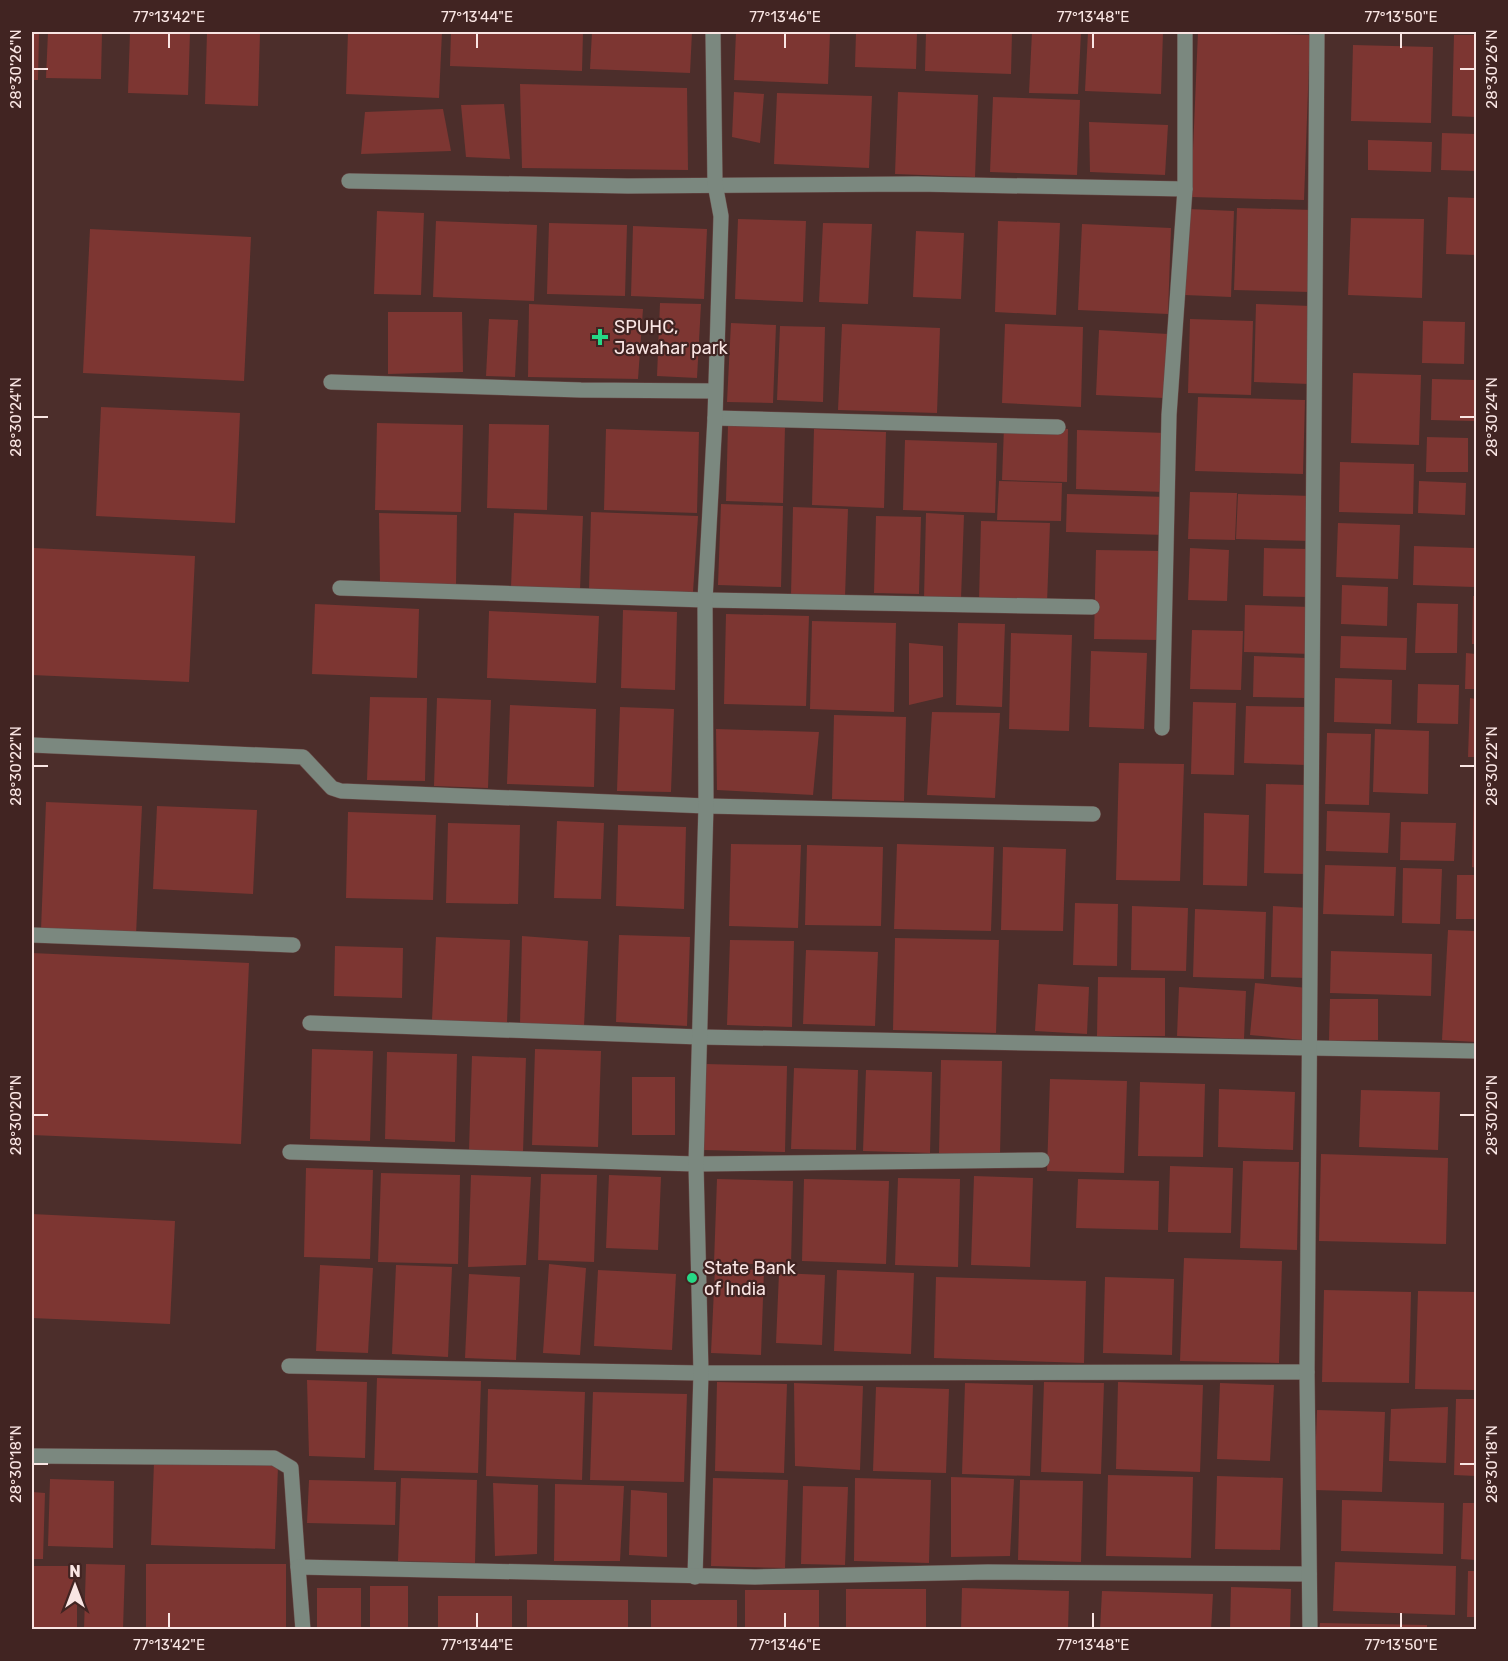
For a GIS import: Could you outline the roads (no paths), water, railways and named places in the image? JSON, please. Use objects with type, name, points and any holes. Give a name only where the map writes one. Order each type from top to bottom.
[{"type":"street","points":[[695,1577],[701,1373],[696,1164],[706,807],[705,600],[715,418],[721,216],[715,184],[713,32]]},
{"type":"street","points":[[1162,728],[1169,415],[1185,189],[1185,32]]},
{"type":"street","points":[[1310,1629],[1307,1372],[1317,32]]},
{"type":"street","points":[[349,180],[628,186],[917,184],[1185,189]]},
{"type":"street","points":[[331,382],[714,392]]},
{"type":"street","points":[[715,418],[1058,427]]},
{"type":"street","points":[[340,588],[705,600],[1092,608]]},
{"type":"street","points":[[32,745],[303,757],[332,788],[341,791],[706,807],[1093,814]]},
{"type":"street","points":[[32,935],[292,945]]},
{"type":"street","points":[[310,1023],[700,1037],[1476,1051]]},
{"type":"street","points":[[290,1152],[696,1164],[1042,1160]]},
{"type":"street","points":[[289,1366],[701,1373],[1307,1372]]},
{"type":"street","points":[[32,1456],[274,1458],[291,1468],[303,1629]]},
{"type":"street","points":[[298,1568],[695,1577],[1107,1572],[1309,1574]]},
{"type":"place","name":"SPUHC, Jawahar park","points":[[600,337]]},
{"type":"place","name":"State Bank of India","points":[[692,1278]]}]
